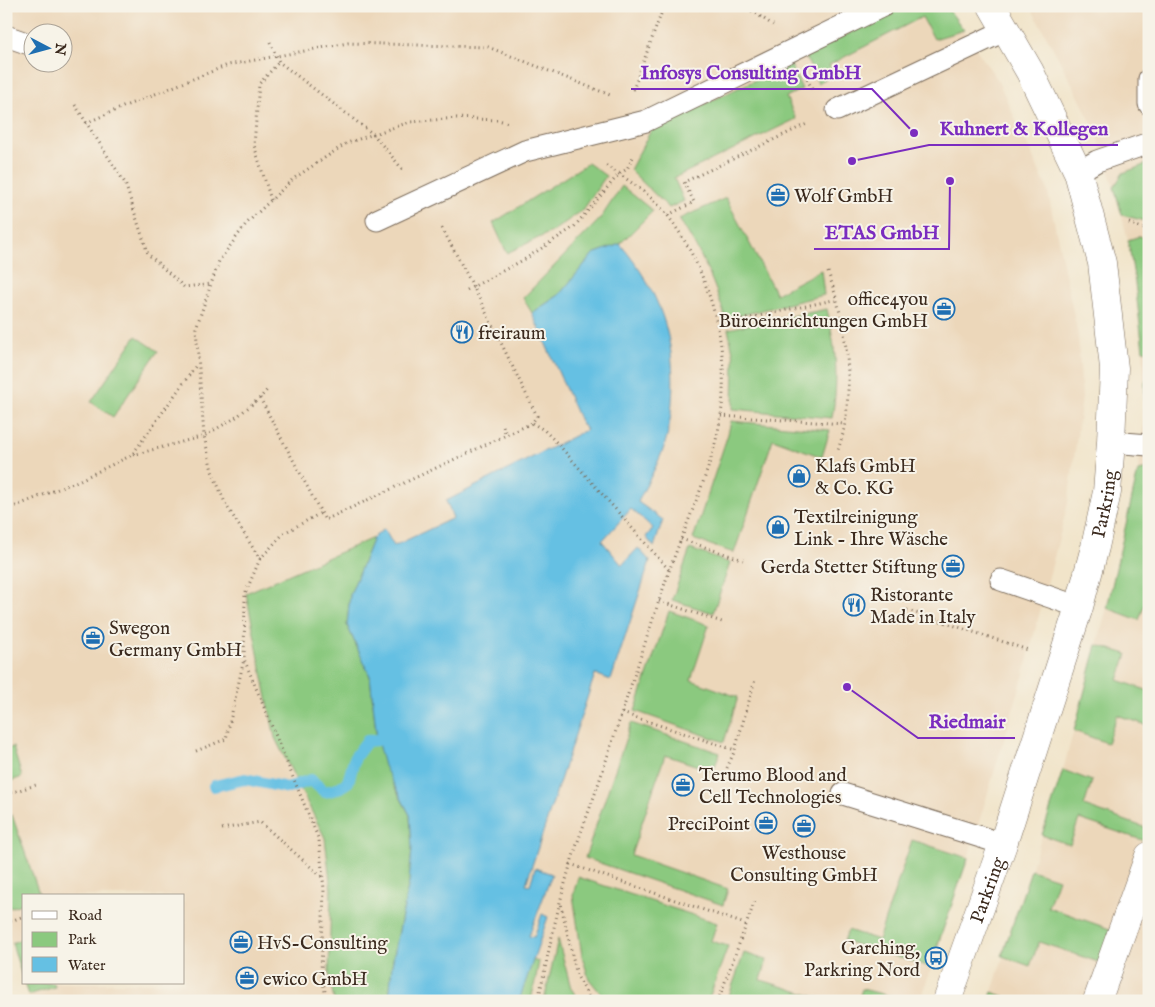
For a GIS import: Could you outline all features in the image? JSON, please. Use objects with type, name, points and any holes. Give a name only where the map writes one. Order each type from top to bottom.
[{"type":"street","name":"Parkring","points":[[948,1001],[1003,844],[1079,607],[1107,492],[1111,442],[1114,368],[1102,263],[1078,172],[1044,99],[992,6]]},
{"type":"street","points":[[1098,1001],[1149,856]]},
{"type":"lane","points":[[377,220],[525,151],[646,121],[883,6]]},
{"type":"lane","points":[[837,110],[1006,30]]},
{"type":"lane","points":[[6,36],[22,42]]},
{"type":"lane","points":[[1149,79],[1149,104]]},
{"type":"lane","points":[[1078,172],[1098,161],[1149,143]]},
{"type":"lane","points":[[1111,442],[1149,445]]},
{"type":"lane","points":[[1001,580],[1079,607]]},
{"type":"lane","points":[[843,794],[1003,844]]},
{"type":"path","points":[[632,94],[664,6]]},
{"type":"path","points":[[260,398],[324,520],[532,423],[537,416],[473,286],[426,197],[373,134],[279,62],[270,42]]},
{"type":"path","points":[[86,123],[228,65],[348,43],[488,47],[611,96]]},
{"type":"path","points":[[271,200],[254,145],[259,84],[279,62]]},
{"type":"path","points":[[75,105],[125,183],[148,254],[184,288],[212,284]]},
{"type":"path","points":[[668,215],[694,202],[684,182],[837,110]]},
{"type":"path","points":[[467,290],[525,259],[574,227],[619,174],[643,192],[668,215],[687,246],[704,280],[717,326],[722,353],[723,391],[721,416],[712,453],[669,570],[570,864],[538,1001]]},
{"type":"path","points":[[828,272],[838,300],[849,366],[845,424],[837,453]]},
{"type":"path","points":[[717,326],[838,300]]},
{"type":"path","points":[[132,456],[198,364]]},
{"type":"path","points":[[6,510],[78,481],[132,456],[204,436],[235,418],[268,389]]},
{"type":"path","points":[[721,416],[845,424]]},
{"type":"path","points":[[532,423],[544,430],[558,444],[669,570]]},
{"type":"path","points":[[503,426],[506,435]]},
{"type":"path","points":[[204,436],[212,471],[226,505],[260,560]]},
{"type":"path","points":[[196,750],[226,739],[244,659],[245,594],[260,560],[284,533],[320,513]]},
{"type":"path","points":[[681,539],[743,560]]},
{"type":"path","points":[[659,600],[722,622]]},
{"type":"path","points":[[907,610],[1062,661]]},
{"type":"path","points":[[244,659],[318,840],[323,877],[321,973],[327,1001]]},
{"type":"path","points":[[727,768],[735,750],[755,680]]},
{"type":"path","points":[[622,713],[735,750]]},
{"type":"path","points":[[6,794],[36,785]]},
{"type":"path","points":[[222,829],[260,822],[323,877]]},
{"type":"path","points":[[570,864],[746,924]]},
{"type":"path","points":[[718,1001],[756,898]]},
{"type":"path","points":[[560,903],[577,976],[592,1001]]},
{"type":"path","points":[[6,923],[22,917]]},
{"type":"shaded area","points":[[6,6],[946,6],[997,79],[1047,188],[1078,335],[1082,398],[1068,503],[1023,677],[968,858],[920,1001],[29,1001],[24,984],[185,984],[185,894],[22,894],[22,977],[6,926]]},
{"type":"shaded area","points":[[1030,6],[1149,6],[1149,1001],[989,1001],[1063,770],[1107,608],[1138,471],[1145,411],[1143,350],[1135,283],[1128,240],[1114,187],[1095,130]]},
{"type":"green space","points":[[903,6],[946,6],[964,30],[934,39],[922,17],[829,65],[834,74],[818,83],[805,56]]},
{"type":"green space","points":[[790,63],[802,89],[786,97],[796,119],[674,178],[684,201],[669,208],[630,170],[651,130]]},
{"type":"green space","points":[[588,163],[606,176],[583,210],[553,231],[507,253],[493,223]]},
{"type":"green space","points":[[1149,163],[1149,222],[1122,215],[1114,187],[1123,173]]},
{"type":"green space","points":[[622,186],[653,211],[620,244],[593,254],[559,295],[532,313],[523,298],[600,219]]},
{"type":"green space","points":[[726,198],[776,294],[821,270],[824,295],[726,319],[706,267],[679,219]]},
{"type":"green space","points":[[1140,236],[1149,240],[1149,351],[1143,350],[1128,240]]},
{"type":"green space","points":[[827,309],[836,364],[832,418],[733,409],[734,357],[728,329]]},
{"type":"green space","points":[[136,336],[158,351],[113,417],[91,402]]},
{"type":"green space","points":[[1149,377],[1149,414],[1145,411],[1145,381]]},
{"type":"green space","points":[[731,421],[830,430],[822,457],[773,439],[734,553],[693,539]]},
{"type":"green space","points":[[1149,469],[1149,598],[1147,598],[1139,620],[1107,608],[1138,471]]},
{"type":"green space","points":[[373,538],[350,595],[347,625],[370,676],[377,740],[396,790],[410,815],[412,848],[409,882],[392,965],[389,1001],[334,1001],[329,973],[331,889],[325,838],[275,738],[246,593]]},
{"type":"green space","points":[[690,549],[730,563],[713,613],[672,600]]},
{"type":"green space","points":[[669,611],[709,625],[691,680],[738,697],[724,742],[635,711]]},
{"type":"green space","points":[[1097,645],[1127,654],[1118,680],[1149,691],[1149,726],[1117,715],[1107,743],[1074,731]]},
{"type":"green space","points":[[631,723],[720,753],[713,771],[665,755],[631,855],[728,889],[723,905],[585,858]]},
{"type":"green space","points":[[13,747],[22,777],[6,783],[6,749]]},
{"type":"green space","points":[[1063,770],[1092,781],[1084,806],[1149,829],[1148,842],[1079,819],[1070,845],[1042,835]]},
{"type":"green space","points":[[12,815],[39,894],[22,894],[22,904],[6,909],[6,817]]},
{"type":"green space","points":[[912,840],[968,858],[930,967],[844,941],[848,930],[878,940]]},
{"type":"green space","points":[[1031,870],[1058,879],[1048,907],[1118,932],[1107,965],[1039,942],[1030,966],[1002,956]]},
{"type":"green space","points":[[578,877],[717,923],[711,941],[728,946],[708,1001],[606,1000],[589,979],[582,956],[573,895]]},
{"type":"green space","points":[[22,939],[22,976],[12,943]]},
{"type":"green space","points":[[558,939],[571,988],[579,1001],[544,1001]]},
{"type":"green space","points":[[744,953],[767,960],[761,980],[829,1001],[727,1001]]},
{"type":"green space","points":[[532,960],[539,962],[531,1001],[519,1001]]},
{"type":"green space","points":[[24,984],[54,984],[55,987],[28,995]]},
{"type":"green space","points":[[862,989],[911,1001],[858,1001]]},
{"type":"green space","points":[[992,992],[1015,1001],[989,1001]]},
{"type":"water","points":[[620,244],[646,280],[655,298],[663,317],[672,358],[672,402],[668,432],[660,457],[638,502],[663,520],[654,547],[646,537],[653,528],[631,509],[602,541],[622,565],[638,548],[650,561],[611,680],[595,674],[526,884],[530,885],[535,868],[552,874],[529,936],[534,937],[542,914],[548,917],[519,1001],[389,1001],[392,965],[409,882],[412,848],[410,815],[384,766],[377,740],[370,676],[347,625],[350,595],[373,538],[384,529],[394,546],[453,518],[446,501],[586,430],[580,421],[532,313],[559,295],[593,254]]},
{"type":"waterway","points":[[214,786],[245,779],[288,788],[311,780],[325,792],[337,789],[348,782],[355,757],[367,741],[377,740]]},
{"type":"place","name":"Infosys Consulting GmbH","points":[[914,133]]},
{"type":"place","name":"Kuhnert & Kollegen","points":[[852,161]]},
{"type":"place","name":"ETAS GmbH","points":[[950,181]]},
{"type":"place","name":"Wolf GmbH","points":[[778,195]]},
{"type":"place","name":"office4you Büroeinrichtungen GmbH","points":[[944,309]]},
{"type":"place","name":"freiraum","points":[[462,332]]},
{"type":"place","name":"Klafs GmbH & Co. KG","points":[[799,476]]},
{"type":"place","name":"Textilreinigung Link - Ihre Wäsche","points":[[778,527]]},
{"type":"place","name":"Gerda Stetter Stiftung","points":[[953,566]]},
{"type":"place","name":"Ristorante Made in Italy","points":[[854,605]]},
{"type":"place","name":"Swegon Germany GmbH","points":[[93,638]]},
{"type":"place","name":"Riedmair","points":[[847,687]]},
{"type":"place","name":"Terumo Blood and Cell Technologies","points":[[683,785]]},
{"type":"place","name":"PreciPoint","points":[[766,823]]},
{"type":"place","name":"Westhouse Consulting GmbH","points":[[804,826]]},
{"type":"place","name":"HvS-Consulting","points":[[241,942]]},
{"type":"place","name":"Garching, Parkring Nord","points":[[936,958]]},
{"type":"place","name":"ewico GmbH","points":[[247,978]]}]
